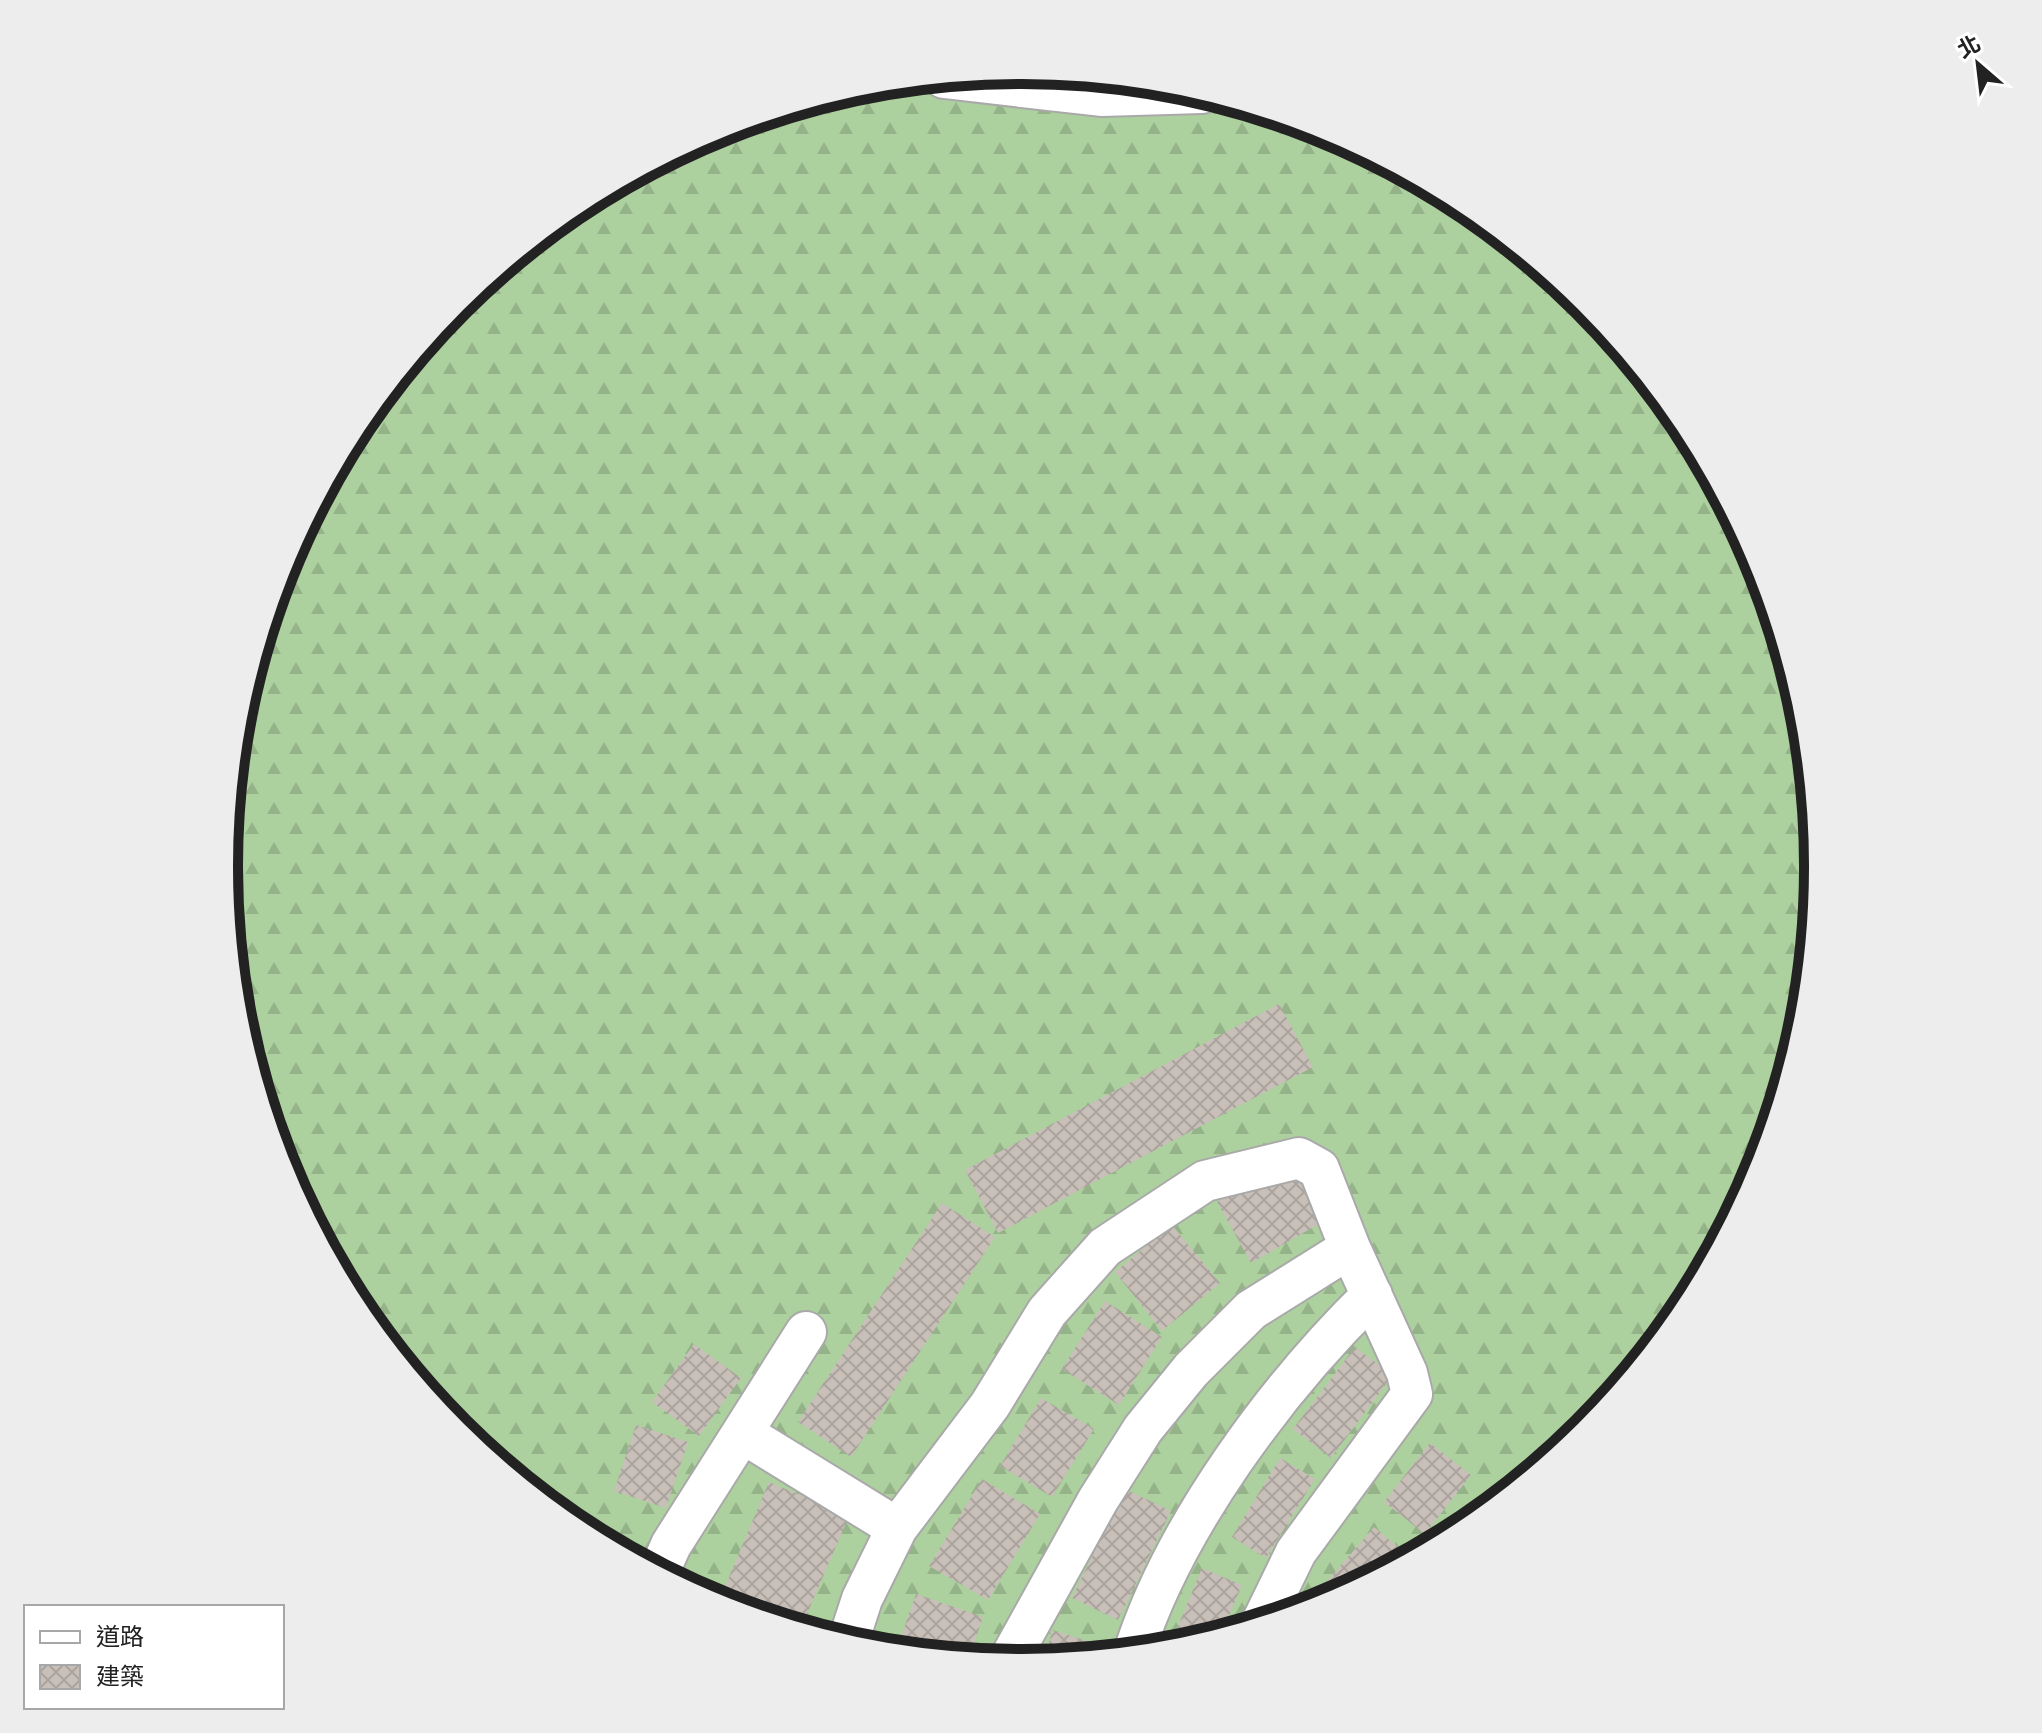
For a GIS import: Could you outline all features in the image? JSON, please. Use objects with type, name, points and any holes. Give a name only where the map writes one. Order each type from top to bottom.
[{"type":"lane","points":[[1003,85],[1101,96],[1146,95]]},
{"type":"lane","points":[[852,1630],[862,1599],[897,1528],[990,1405],[1047,1312],[1105,1247],[1205,1181],[1299,1158],[1319,1169],[1350,1248],[1407,1373],[1412,1394],[1296,1552],[1269,1608]]},
{"type":"lane","points":[[1015,1649],[1098,1500],[1143,1429],[1191,1370],[1251,1310],[1350,1248]]},
{"type":"lane","points":[[1138,1640],[1150,1603],[1207,1500],[1325,1343],[1372,1295]]},
{"type":"lane","points":[[664,1562],[671,1545],[806,1332]]},
{"type":"lane","points":[[744,1434],[897,1528]]},
{"type":"green space","points":[[1021,84],[1072,86],[1174,99],[1224,111],[1273,126],[1367,165],[1456,216],[1497,246],[1537,278],[1609,351],[1642,390],[1699,475],[1723,520],[1762,615],[1777,664],[1797,764],[1804,866],[1802,918],[1797,969],[1777,1069],[1744,1166],[1723,1213],[1699,1258],[1642,1343],[1574,1420],[1537,1455],[1456,1517],[1412,1544],[1367,1568],[1273,1607],[1174,1634],[1123,1642],[1021,1649],[970,1647],[868,1634],[818,1622],[769,1607],[675,1568],[586,1517],[545,1487],[505,1455],[433,1382],[400,1343],[343,1258],[319,1213],[280,1118],[265,1069],[245,969],[238,866],[240,815],[245,764],[265,664],[298,567],[319,520],[343,475],[400,390],[468,313],[505,278],[586,216],[630,189],[675,165],[769,126],[868,99],[919,91]]},
{"type":"building","points":[[1279,1004],[1313,1067],[998,1233],[965,1170]]},
{"type":"building","points":[[1289,1161],[1324,1221],[1251,1263],[1217,1202]]},
{"type":"building","points":[[942,1203],[995,1237],[851,1457],[798,1422]]},
{"type":"building","points":[[1172,1225],[1220,1283],[1162,1331],[1115,1272]]},
{"type":"building","points":[[1105,1301],[1162,1337],[1119,1405],[1062,1369]]},
{"type":"building","points":[[694,1344],[741,1378],[699,1436],[652,1402]]},
{"type":"building","points":[[1355,1347],[1393,1375],[1331,1458],[1293,1429]]},
{"type":"building","points":[[1041,1398],[1094,1429],[1052,1497],[1000,1466]]},
{"type":"building","points":[[636,1425],[688,1442],[666,1508],[614,1491]]},
{"type":"building","points":[[1430,1443],[1471,1475],[1425,1534],[1384,1502]]},
{"type":"building","points":[[1280,1458],[1315,1479],[1266,1558],[1232,1537]]},
{"type":"building","points":[[982,1479],[1040,1514],[988,1600],[929,1566]]},
{"type":"building","points":[[769,1482],[849,1516],[805,1618],[724,1590]]},
{"type":"building","points":[[1125,1489],[1171,1511],[1118,1620],[1072,1598]]},
{"type":"building","points":[[1374,1527],[1401,1550],[1367,1568],[1324,1585]]},
{"type":"building","points":[[1202,1568],[1242,1585],[1226,1621],[1175,1634]]},
{"type":"building","points":[[916,1594],[983,1617],[973,1647],[900,1639]]},
{"type":"building","points":[[1053,1630],[1097,1645],[1072,1647],[1047,1648]]}]
